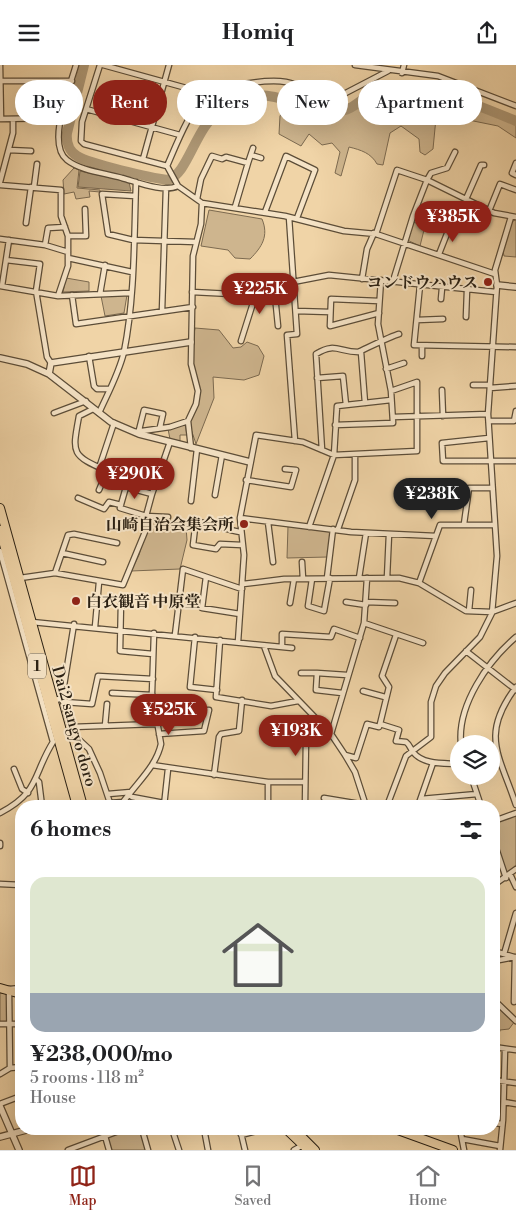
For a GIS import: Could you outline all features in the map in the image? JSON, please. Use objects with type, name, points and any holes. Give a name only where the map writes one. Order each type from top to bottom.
[{"type":"main road","name":"Dai2 sangyo doro","points":[[0,508],[81,800]]},
{"type":"main road","name":"Dai2 sangyo doro","points":[[0,530],[75,800]]},
{"type":"main road","points":[[292,1135],[305,1147]]},
{"type":"main road","points":[[300,1135],[315,1150]]},
{"type":"main road","points":[[411,1135],[450,1150]]},
{"type":"street","points":[[0,65],[0,119],[13,119],[9,150],[0,183],[61,190],[61,216],[68,236],[68,266],[58,296]]},
{"type":"street","points":[[72,80],[76,65]]},
{"type":"street","points":[[157,80],[101,65],[86,109],[81,143],[167,165]]},
{"type":"street","points":[[165,80],[169,65]]},
{"type":"street","points":[[355,65],[438,77],[516,106]]},
{"type":"street","points":[[402,73],[404,65]]},
{"type":"street","points":[[267,82],[283,82],[338,97],[388,71]]},
{"type":"street","points":[[1,81],[15,81]]},
{"type":"street","points":[[86,109],[180,135]]},
{"type":"street","points":[[60,125],[58,142],[65,159],[76,165],[136,182],[166,188],[177,184]]},
{"type":"street","points":[[187,125],[180,135],[167,165],[170,174],[177,184],[202,203],[265,212],[344,231],[375,233],[495,274]]},
{"type":"street","points":[[143,159],[151,127]]},
{"type":"street","points":[[234,207],[253,148]]},
{"type":"street","points":[[9,150],[31,151]]},
{"type":"street","points":[[393,281],[404,243],[427,179],[431,173],[447,168],[455,152]]},
{"type":"street","points":[[251,155],[261,158]]},
{"type":"street","points":[[197,199],[201,179],[212,156],[222,159],[226,157],[248,163]]},
{"type":"street","points":[[265,212],[286,156],[315,170],[297,219]]},
{"type":"street","points":[[516,163],[512,173],[516,175]]},
{"type":"street","points":[[26,223],[37,164]]},
{"type":"street","points":[[466,199],[481,165],[484,165]]},
{"type":"street","points":[[362,279],[367,249],[375,233],[397,170],[427,179],[488,211],[513,217],[495,274],[496,289],[488,414],[491,488],[497,556],[492,611],[480,637],[445,673],[436,687],[431,702],[432,737],[404,760],[390,800]]},
{"type":"street","points":[[99,490],[107,471],[84,461],[77,455],[74,442],[79,416],[96,411],[110,389],[124,352],[132,272],[136,182]]},
{"type":"street","points":[[488,211],[500,184],[516,190]]},
{"type":"street","points":[[162,311],[166,188]]},
{"type":"street","points":[[135,196],[102,194],[108,234],[133,240],[196,242]]},
{"type":"street","points":[[191,501],[194,448],[188,421],[196,404],[198,391],[191,363],[193,255],[201,223],[202,203]]},
{"type":"street","points":[[68,236],[86,236],[85,209]]},
{"type":"street","points":[[289,217],[297,334],[288,335],[295,441]]},
{"type":"street","points":[[439,255],[450,226]]},
{"type":"street","points":[[45,245],[48,228],[65,227]]},
{"type":"street","points":[[0,239],[45,245],[68,251]]},
{"type":"street","points":[[9,240],[1,286],[58,296],[130,293]]},
{"type":"street","points":[[68,258],[132,272]]},
{"type":"street","points":[[6,261],[40,264],[36,291],[47,357],[51,363],[50,374]]},
{"type":"street","points":[[100,294],[105,265]]},
{"type":"street","points":[[293,282],[329,275],[467,290],[516,287]]},
{"type":"street","points":[[335,425],[393,423],[391,391],[381,339],[379,313],[381,280]]},
{"type":"street","points":[[242,341],[258,283]]},
{"type":"street","points":[[420,285],[414,345],[516,347]]},
{"type":"street","points":[[441,299],[442,288]]},
{"type":"street","points":[[466,317],[467,290]]},
{"type":"street","points":[[192,292],[294,297]]},
{"type":"street","points":[[72,295],[76,324],[192,307]]},
{"type":"street","points":[[275,296],[278,326]]},
{"type":"street","points":[[379,313],[330,325],[331,299],[380,301]]},
{"type":"street","points":[[296,311],[330,312]]},
{"type":"street","points":[[417,320],[443,319]]},
{"type":"street","points":[[322,450],[316,354],[326,347],[360,352],[381,339],[399,333]]},
{"type":"street","points":[[51,363],[192,342]]},
{"type":"street","points":[[422,346],[422,356]]},
{"type":"street","points":[[360,352],[365,403]]},
{"type":"street","points":[[89,357],[94,386],[97,389],[110,389]]},
{"type":"street","points":[[0,358],[27,363],[50,374],[114,423],[170,442],[250,462]]},
{"type":"street","points":[[386,369],[404,363]]},
{"type":"street","points":[[317,378],[343,376],[346,405]]},
{"type":"street","points":[[238,642],[242,587],[240,518],[256,435],[295,441],[334,455],[418,451],[417,382],[391,391]]},
{"type":"street","points":[[473,385],[516,386]]},
{"type":"street","points":[[442,389],[443,416]]},
{"type":"street","points":[[309,527],[334,455],[337,406],[391,400]]},
{"type":"street","points":[[54,413],[86,401]]},
{"type":"street","points":[[137,431],[144,410],[162,414],[160,427]]},
{"type":"street","points":[[489,421],[515,422],[516,411]]},
{"type":"street","points":[[393,417],[488,414]]},
{"type":"street","points":[[137,431],[172,426],[188,421]]},
{"type":"street","points":[[99,468],[114,423]]},
{"type":"street","points":[[489,438],[442,443],[444,461],[516,461]]},
{"type":"street","points":[[20,578],[55,573],[123,585],[146,527],[146,516],[152,494],[170,442]]},
{"type":"street","points":[[312,579],[308,606],[324,611],[335,529],[355,480],[355,454]]},
{"type":"street","points":[[215,495],[222,455]]},
{"type":"street","points":[[246,480],[291,487],[296,470],[285,469]]},
{"type":"street","points":[[152,494],[126,487],[120,509],[146,516],[168,517]]},
{"type":"street","points":[[464,524],[469,488],[491,488]]},
{"type":"street","points":[[78,498],[104,509],[108,502],[121,505]]},
{"type":"street","points":[[240,518],[366,533],[436,536]]},
{"type":"street","points":[[240,532],[228,530],[218,524],[199,522],[195,527],[194,545],[216,549],[220,544],[242,545]]},
{"type":"street","points":[[268,522],[273,561]]},
{"type":"street","points":[[419,583],[438,527],[442,524],[494,525]]},
{"type":"street","points":[[359,578],[366,533]]},
{"type":"street","points":[[55,573],[68,535],[74,534],[117,543]]},
{"type":"street","points":[[387,578],[389,534]]},
{"type":"street","points":[[0,551],[52,742],[28,793],[18,800]]},
{"type":"street","points":[[62,553],[103,562]]},
{"type":"street","points":[[302,562],[303,579]]},
{"type":"street","points":[[175,635],[182,569],[242,587],[294,579],[387,578],[419,583],[469,611],[492,611],[516,603]]},
{"type":"street","points":[[206,577],[202,608],[240,614]]},
{"type":"street","points":[[331,734],[364,623],[367,578]]},
{"type":"street","points":[[290,603],[294,579]]},
{"type":"street","points":[[95,627],[99,582]]},
{"type":"street","points":[[469,611],[471,590]]},
{"type":"street","points":[[121,602],[120,651],[153,655]]},
{"type":"street","points":[[346,603],[395,603]]},
{"type":"street","points":[[32,622],[120,629],[238,642],[264,647],[292,648]]},
{"type":"street","points":[[364,623],[423,643]]},
{"type":"street","points":[[74,625],[63,700],[73,734],[89,749],[110,800]]},
{"type":"street","points":[[282,647],[282,634],[331,637],[334,629],[360,638]]},
{"type":"street","points":[[125,800],[152,765],[161,744],[152,695],[154,633]]},
{"type":"street","points":[[380,724],[385,697],[389,687],[382,676],[396,635]]},
{"type":"street","points":[[195,637],[190,687],[217,690]]},
{"type":"street","points":[[461,735],[462,719],[466,703],[474,688],[502,650],[516,637]]},
{"type":"street","points":[[220,640],[216,697],[271,706],[298,701]]},
{"type":"street","points":[[264,647],[275,676],[331,734],[345,755],[355,773],[364,800]]},
{"type":"street","points":[[466,651],[516,688],[497,718],[494,735]]},
{"type":"street","points":[[301,673],[347,675]]},
{"type":"street","points":[[317,673],[316,690],[342,693]]},
{"type":"street","points":[[54,701],[63,700],[92,704],[98,676],[152,679]]},
{"type":"street","points":[[363,691],[385,697]]},
{"type":"street","points":[[112,693],[152,695]]},
{"type":"street","points":[[214,775],[220,737],[222,734],[239,731],[242,700]]},
{"type":"street","points":[[105,726],[107,704]]},
{"type":"street","points":[[154,712],[209,710],[204,731],[159,734]]},
{"type":"street","points":[[345,755],[356,758],[367,724],[378,727],[380,724],[399,730],[396,741],[406,742],[413,752],[433,763],[450,764]]},
{"type":"street","points":[[72,727],[156,725]]},
{"type":"street","points":[[305,800],[307,735],[322,725]]},
{"type":"street","points":[[500,759],[516,805]]},
{"type":"street","points":[[433,763],[421,799],[477,794]]},
{"type":"street","points":[[152,765],[168,769],[268,782],[305,782]]},
{"type":"street","points":[[14,769],[22,789],[28,793]]},
{"type":"street","points":[[165,800],[168,769]]},
{"type":"street","points":[[36,779],[40,782],[42,800]]},
{"type":"street","points":[[268,782],[268,800]]},
{"type":"street","points":[[474,785],[479,800]]},
{"type":"street","points":[[108,794],[130,793]]},
{"type":"street","points":[[130,793],[132,797],[144,800]]},
{"type":"street","points":[[324,798],[334,800]]},
{"type":"street","points":[[0,813],[15,802]]},
{"type":"street","points":[[500,819],[516,813]]},
{"type":"street","points":[[500,863],[506,878]]},
{"type":"street","points":[[500,882],[516,869]]},
{"type":"street","points":[[510,874],[516,887]]},
{"type":"street","points":[[0,884],[15,885]]},
{"type":"street","points":[[504,954],[516,913]]},
{"type":"street","points":[[500,953],[515,957]]},
{"type":"street","points":[[500,960],[515,957]]},
{"type":"street","points":[[514,1002],[515,957]]},
{"type":"street","points":[[3,990],[10,1024],[10,1068]]},
{"type":"street","points":[[500,1006],[516,1021]]},
{"type":"street","points":[[0,1024],[15,1024]]},
{"type":"street","points":[[500,1048],[516,1050]]},
{"type":"street","points":[[462,1139],[500,1148],[504,1102],[505,1049]]},
{"type":"street","points":[[0,1074],[10,1068],[15,1068]]},
{"type":"street","points":[[500,1081],[516,1083]]},
{"type":"street","points":[[15,1099],[0,1105],[19,1150]]},
{"type":"street","points":[[504,1102],[516,1104]]},
{"type":"street","points":[[0,1137],[14,1135]]},
{"type":"street","points":[[144,1135],[148,1150]]},
{"type":"street","points":[[174,1135],[179,1150]]},
{"type":"street","points":[[205,1135],[208,1150]]},
{"type":"street","points":[[242,1135],[245,1150]]},
{"type":"street","points":[[461,1135],[464,1150]]},
{"type":"street","points":[[68,1150],[80,1148],[105,1136],[109,1150]]},
{"type":"street","points":[[294,1150],[305,1147]]},
{"type":"shaded area","points":[[358,104],[358,125],[435,125],[433,149],[425,155],[420,152],[419,139],[401,126],[390,133],[383,165],[377,164],[372,157],[358,149],[349,147],[341,176],[335,173],[340,152],[332,143],[322,145],[309,134],[301,146],[279,134],[280,125],[348,125],[348,107]]},
{"type":"shaded area","points":[[482,107],[516,118],[516,138],[498,126],[482,123]]},
{"type":"shaded area","points":[[74,168],[79,170],[77,188],[100,190],[100,192],[89,191],[90,197],[76,199],[74,192],[64,194],[63,180]]},
{"type":"shaded area","points":[[80,171],[129,182],[131,191],[78,187]]},
{"type":"shaded area","points":[[209,210],[262,219],[265,231],[263,241],[250,259],[235,258],[228,250],[201,246]]},
{"type":"shaded area","points":[[516,219],[516,257],[504,256],[503,251],[512,222]]},
{"type":"shaded area","points":[[413,222],[425,226],[420,246],[407,240]]},
{"type":"shaded area","points":[[66,278],[89,282],[89,291],[63,292]]},
{"type":"shaded area","points":[[127,295],[124,313],[105,316],[101,296]]},
{"type":"shaded area","points":[[195,328],[219,330],[233,348],[241,347],[247,342],[258,346],[264,356],[259,375],[244,380],[213,377],[214,398],[196,444],[189,423],[199,400],[192,355]]},
{"type":"shaded area","points":[[185,424],[187,435],[180,435],[180,441],[170,439],[168,429]]},
{"type":"shaded area","points":[[161,517],[186,527],[187,540],[180,569],[131,571],[139,555],[149,520]]},
{"type":"shaded area","points":[[288,526],[331,532],[328,557],[287,558]]},
{"type":"shaded area","points":[[516,815],[516,867],[507,874],[500,854],[500,821]]},
{"type":"shaded area","points":[[0,993],[8,994],[9,1023],[0,1023]]},
{"type":"shaded area","points":[[500,1007],[515,1021],[509,1029],[500,1030]]},
{"type":"shaded area","points":[[142,1135],[146,1150],[111,1150],[108,1139],[110,1136]]},
{"type":"waterway","points":[[84,65],[67,133],[67,140],[72,152],[77,156],[107,167],[168,180],[175,176],[182,168],[205,126],[213,117],[222,109],[238,100],[252,96],[265,95],[318,109],[341,111],[353,106],[381,88],[395,86],[412,87],[449,95],[516,121]]},
{"type":"place","name":"コンドウハウス","points":[[488,282]]},
{"type":"place","name":"山崎自治会集会所","points":[[244,524]]},
{"type":"place","name":"白衣観音 中原堂","points":[[76,601]]}]
